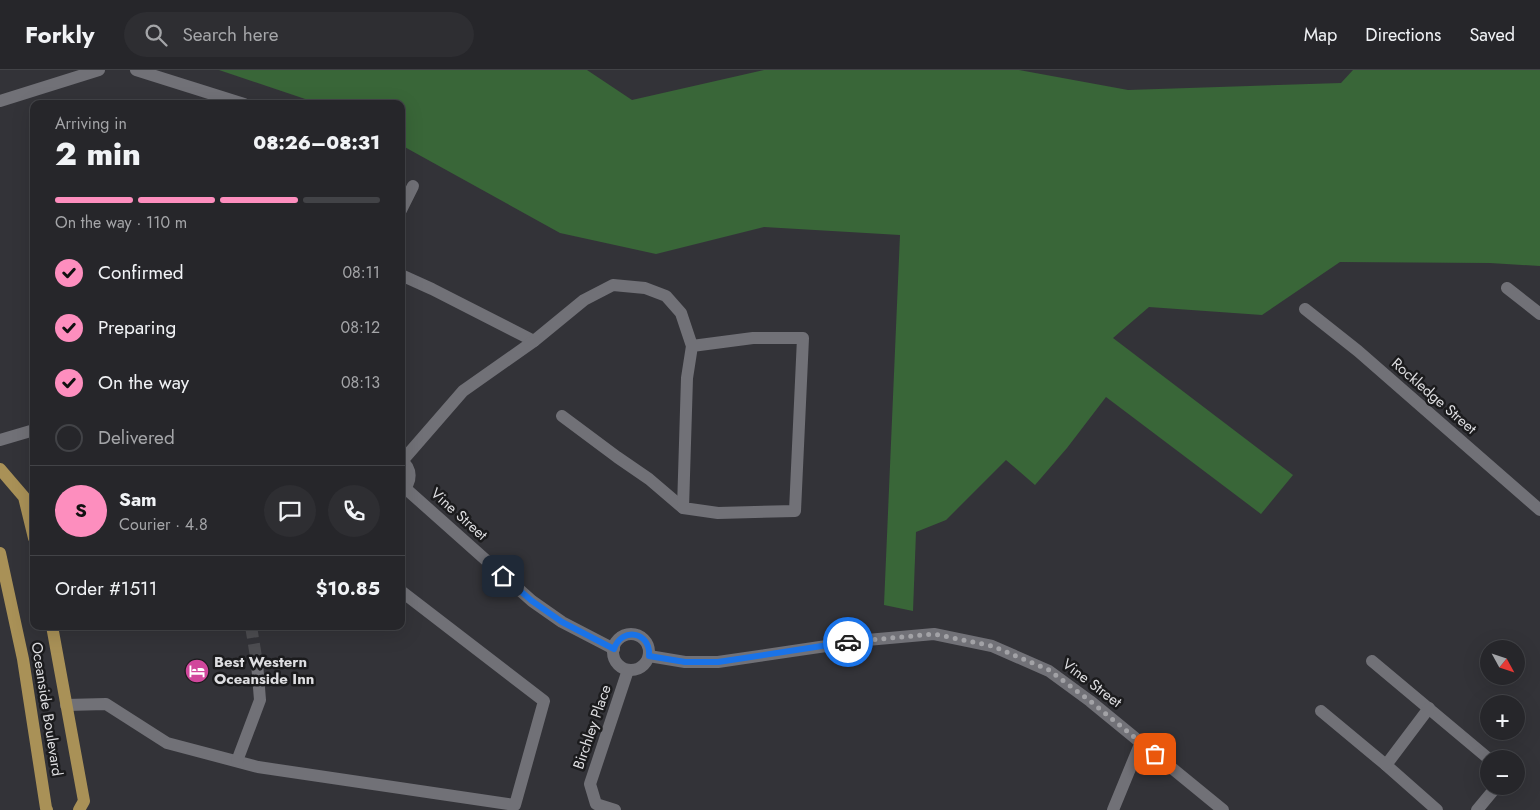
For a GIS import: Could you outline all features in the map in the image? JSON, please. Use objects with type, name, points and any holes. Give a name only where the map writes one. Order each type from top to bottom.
[{"type":"main road","points":[[0,469],[24,497],[30,512]]},
{"type":"main road","name":"Oceanside Boulevard","points":[[0,553],[23,659],[47,810]]},
{"type":"main road","name":"Oceanside Boulevard","points":[[53,630],[84,801],[79,810]]},
{"type":"street","points":[[0,101],[99,70]]},
{"type":"street","points":[[136,70],[231,100]]},
{"type":"street","points":[[405,202],[413,186]]},
{"type":"street","points":[[405,277],[534,341]]},
{"type":"street","points":[[405,457],[462,391],[534,341],[584,300],[612,284],[645,288],[666,296],[681,313],[692,346],[687,378],[683,508]]},
{"type":"street","points":[[1507,288],[1540,314]]},
{"type":"street","name":"Rockledge Street","points":[[1305,309],[1365,358],[1540,510]]},
{"type":"street","points":[[562,416],[649,479],[683,508],[718,513],[795,511],[803,338],[753,338],[692,346]]},
{"type":"street","points":[[0,440],[30,431]]},
{"type":"street","name":"Vine Street","points":[[405,464],[409,469],[410,479],[405,487]]},
{"type":"street","name":"Vine Street","points":[[405,492],[532,601],[562,622],[614,649]]},
{"type":"street","points":[[66,705],[106,704],[166,743],[258,767],[515,805],[544,701],[405,594]]},
{"type":"street","name":"Vine Street","points":[[649,656],[685,662],[718,662],[867,640],[934,634],[992,646],[1049,670],[1141,742],[1223,810]]},
{"type":"street","points":[[635,635],[645,640],[648,645],[649,656],[643,666],[634,670],[628,670],[615,660],[614,649],[616,643],[624,636],[635,635]]},
{"type":"street","points":[[1372,661],[1480,751]]},
{"type":"street","points":[[237,761],[260,700],[258,663]]},
{"type":"street","name":"Birchley Place","points":[[615,810],[596,804],[590,784],[628,670]]},
{"type":"street","points":[[1386,765],[1429,708]]},
{"type":"street","points":[[1321,711],[1437,810]]},
{"type":"street","points":[[1113,810],[1141,742]]},
{"type":"street","points":[[1477,810],[1490,795]]},
{"type":"green space","points":[[219,70],[587,70],[632,100],[764,70],[1019,70],[1128,90],[1341,83],[1353,70],[1540,70],[1540,266],[1490,263],[1340,262],[1262,315],[1149,307],[1113,338],[1293,475],[1261,514],[1106,397],[1067,448],[1035,485],[1006,460],[946,520],[916,532],[913,611],[884,605],[900,235],[764,227],[656,254],[560,233],[405,147],[405,100],[308,100]]},
{"type":"tunnel","points":[[252,630],[257,663]]},
{"type":"way so far","points":[[848,642],[934,634],[992,646],[1049,670],[1155,754]]},
{"type":"place","name":"Best Western Oceanside Inn","points":[[197,671]]},
{"type":"route","points":[[503,576],[532,601],[562,622],[614,649],[619,639],[624,636],[629,634],[640,637],[648,645],[649,656],[685,662],[718,662],[848,642]]}]
